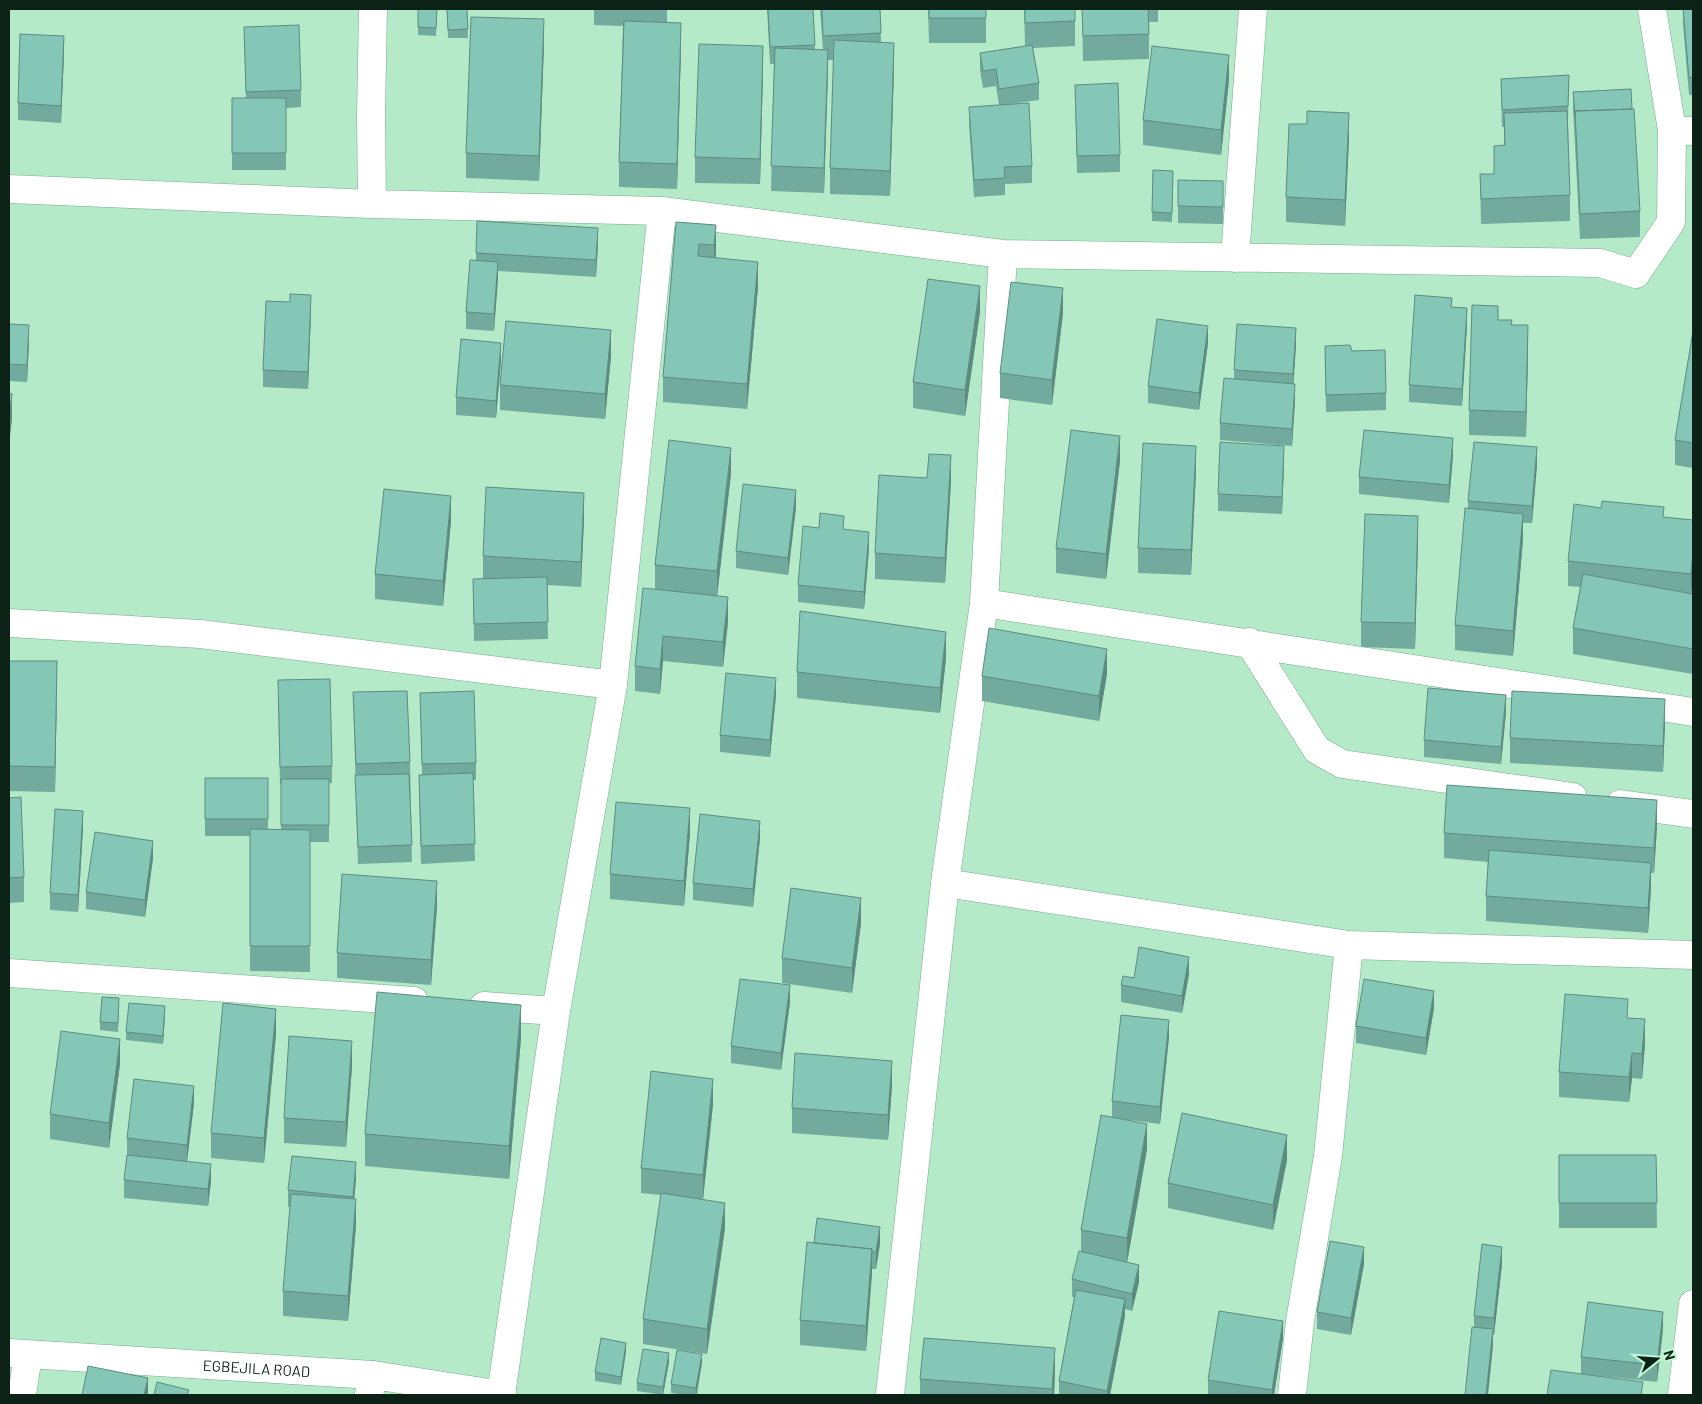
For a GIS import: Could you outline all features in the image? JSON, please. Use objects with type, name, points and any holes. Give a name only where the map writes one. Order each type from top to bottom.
[{"type":"street","points":[[372,204],[373,9]]},
{"type":"street","points":[[1235,258],[1253,9]]},
{"type":"street","points":[[9,189],[372,204],[662,211],[1003,254],[1600,263],[1636,274],[1672,222],[1683,131],[1652,9]]},
{"type":"street","points":[[501,1395],[556,1011],[613,685],[662,211]]},
{"type":"street","points":[[890,1395],[945,883],[984,603],[1003,254]]},
{"type":"street","points":[[984,603],[1249,642],[1693,712]]},
{"type":"street","points":[[9,623],[200,634],[613,685]]},
{"type":"street","points":[[1249,642],[1317,750],[1342,764],[1693,814]]},
{"type":"street","points":[[945,883],[1348,945],[1693,955]]},
{"type":"street","points":[[1292,1395],[1300,1321],[1328,1156],[1348,945]]},
{"type":"street","points":[[9,973],[556,1011]]},
{"type":"street","points":[[1682,1395],[1693,1320]]},
{"type":"street","points":[[18,1354],[22,1395]]},
{"type":"street","name":"EGBEJILA ROAD","points":[[18,1354],[501,1395]]},
{"type":"building","points":[[418,9],[437,9],[436,28],[418,27]]},
{"type":"building","points":[[447,9],[467,9],[468,29],[448,30]]},
{"type":"building","points":[[768,9],[813,9],[815,45],[770,47]]},
{"type":"building","points":[[822,9],[880,9],[881,33],[823,36]]},
{"type":"building","points":[[929,9],[986,9],[986,18],[929,18]]},
{"type":"building","points":[[1025,9],[1075,9],[1075,21],[1025,23]]},
{"type":"building","points":[[1082,9],[1148,9],[1149,34],[1083,36]]},
{"type":"building","points":[[1683,9],[1693,9],[1693,77],[1689,78]]},
{"type":"building","points":[[471,17],[544,19],[539,156],[466,153]]},
{"type":"building","points":[[624,21],[681,23],[677,164],[619,162]]},
{"type":"building","points":[[299,25],[301,90],[246,92],[244,27]]},
{"type":"building","points":[[20,34],[64,36],[61,106],[18,103]]},
{"type":"building","points":[[834,40],[894,43],[890,171],[830,168]]},
{"type":"building","points":[[699,44],[763,46],[760,159],[695,157]]},
{"type":"building","points":[[1032,45],[1039,83],[999,89],[996,69],[983,71],[980,53]]},
{"type":"building","points":[[1152,46],[1229,55],[1221,130],[1143,120]]},
{"type":"building","points":[[775,48],[828,50],[824,168],[771,166]]},
{"type":"building","points":[[1569,75],[1568,106],[1502,110],[1501,79]]},
{"type":"building","points":[[1118,83],[1120,155],[1077,156],[1075,85]]},
{"type":"building","points":[[1631,89],[1632,109],[1575,111],[1575,115],[1573,92]]},
{"type":"building","points":[[232,98],[286,98],[286,153],[232,153]]},
{"type":"building","points":[[1029,103],[1032,166],[1004,167],[1005,178],[974,180],[969,107]]},
{"type":"building","points":[[1634,109],[1640,211],[1580,214],[1575,111]]},
{"type":"building","points":[[1307,111],[1349,113],[1345,200],[1286,197],[1289,124],[1307,124]]},
{"type":"building","points":[[1567,111],[1570,195],[1481,199],[1480,174],[1494,174],[1494,146],[1505,145],[1504,113]]},
{"type":"building","points":[[1153,170],[1173,171],[1172,213],[1152,212]]},
{"type":"building","points":[[1178,180],[1223,181],[1223,207],[1178,206]]},
{"type":"building","points":[[477,221],[598,228],[596,260],[476,253]]},
{"type":"building","points":[[676,222],[716,225],[714,245],[699,244],[698,256],[758,262],[747,384],[663,377]]},
{"type":"building","points":[[470,260],[498,262],[494,314],[466,312]]},
{"type":"building","points":[[928,279],[980,286],[965,390],[913,382]]},
{"type":"building","points":[[1011,282],[1063,288],[1052,380],[1000,373]]},
{"type":"building","points":[[290,294],[311,295],[308,372],[263,370],[266,301],[290,302]]},
{"type":"building","points":[[1415,295],[1452,298],[1451,307],[1467,308],[1462,389],[1409,385]]},
{"type":"building","points":[[1472,305],[1498,306],[1498,320],[1512,320],[1511,325],[1528,325],[1526,412],[1469,410]]},
{"type":"building","points":[[1157,319],[1208,326],[1199,393],[1148,386]]},
{"type":"building","points":[[506,321],[611,330],[605,394],[500,385]]},
{"type":"building","points":[[9,324],[29,325],[27,365],[9,364]]},
{"type":"building","points":[[1237,324],[1296,328],[1293,374],[1234,370]]},
{"type":"building","points":[[1693,331],[1693,443],[1675,440]]},
{"type":"building","points":[[461,339],[501,343],[496,401],[456,397]]},
{"type":"building","points":[[1350,345],[1352,351],[1385,350],[1386,393],[1326,395],[1325,346]]},
{"type":"building","points":[[1224,378],[1295,384],[1292,429],[1220,423]]},
{"type":"building","points":[[9,393],[12,394],[9,420]]},
{"type":"building","points":[[1071,430],[1120,436],[1106,554],[1056,548]]},
{"type":"building","points":[[1364,430],[1453,438],[1449,485],[1359,477]]},
{"type":"building","points":[[669,440],[731,448],[717,571],[655,565]]},
{"type":"building","points":[[1220,442],[1284,446],[1282,497],[1218,494]]},
{"type":"building","points":[[1474,442],[1537,447],[1532,506],[1468,501]]},
{"type":"building","points":[[1143,443],[1196,446],[1191,550],[1138,548]]},
{"type":"building","points":[[929,454],[951,455],[945,558],[875,553],[879,475],[927,478]]},
{"type":"building","points":[[743,484],[796,490],[788,558],[736,551]]},
{"type":"building","points":[[486,487],[584,493],[581,562],[483,556]]},
{"type":"building","points":[[384,489],[451,496],[443,581],[375,574]]},
{"type":"building","points":[[1602,501],[1664,507],[1663,517],[1693,520],[1691,574],[1568,561],[1574,504],[1601,508]]},
{"type":"building","points":[[1465,508],[1523,514],[1513,631],[1455,625]]},
{"type":"building","points":[[820,513],[844,516],[843,529],[869,532],[864,592],[798,585],[803,526],[819,528]]},
{"type":"building","points":[[1365,514],[1418,516],[1415,623],[1361,622]]},
{"type":"building","points":[[1583,574],[1693,594],[1693,649],[1573,628]]},
{"type":"building","points":[[547,577],[548,622],[474,624],[473,579]]},
{"type":"building","points":[[643,588],[728,597],[723,642],[663,636],[660,669],[635,666]]},
{"type":"building","points":[[800,611],[946,632],[940,688],[797,672]]},
{"type":"building","points":[[989,628],[1107,649],[1099,696],[982,676]]},
{"type":"building","points":[[9,661],[57,661],[55,767],[9,766]]},
{"type":"building","points":[[726,673],[776,678],[770,740],[720,735]]},
{"type":"building","points":[[330,679],[332,766],[280,767],[278,680]]},
{"type":"building","points":[[1428,688],[1506,695],[1501,747],[1424,740]]},
{"type":"building","points":[[407,691],[410,762],[356,764],[353,692]]},
{"type":"building","points":[[474,691],[476,763],[422,764],[420,693]]},
{"type":"building","points":[[1512,691],[1665,699],[1663,746],[1510,738]]},
{"type":"building","points":[[473,773],[475,844],[421,846],[419,775]]},
{"type":"building","points":[[409,774],[412,845],[358,847],[355,775]]},
{"type":"building","points":[[205,778],[268,778],[268,819],[205,819]]},
{"type":"building","points":[[281,779],[329,779],[329,825],[281,825]]},
{"type":"building","points":[[1447,785],[1657,800],[1654,848],[1444,833]]},
{"type":"building","points":[[21,797],[24,877],[9,878],[9,798]]},
{"type":"building","points":[[616,802],[690,808],[684,881],[610,874]]},
{"type":"building","points":[[55,809],[83,811],[78,895],[50,893]]},
{"type":"building","points":[[700,814],[760,821],[753,889],[693,883]]},
{"type":"building","points":[[250,829],[310,830],[310,946],[250,946]]},
{"type":"building","points":[[95,832],[153,841],[145,900],[86,892]]},
{"type":"building","points":[[1489,850],[1651,863],[1648,908],[1486,896]]},
{"type":"building","points":[[342,874],[437,881],[431,960],[337,953]]},
{"type":"building","points":[[791,888],[861,898],[852,968],[782,958]]},
{"type":"building","points":[[1139,947],[1189,957],[1182,996],[1121,985],[1123,976],[1134,978]]},
{"type":"building","points":[[740,979],[790,985],[781,1053],[731,1046]]},
{"type":"building","points":[[1364,979],[1434,991],[1426,1038],[1356,1026]]},
{"type":"building","points":[[377,992],[521,1005],[509,1146],[365,1134]]},
{"type":"building","points":[[1565,994],[1628,999],[1627,1018],[1645,1019],[1642,1054],[1632,1053],[1629,1077],[1559,1072]]},
{"type":"building","points":[[102,997],[119,998],[118,1023],[100,1022]]},
{"type":"building","points":[[129,1003],[165,1006],[163,1036],[126,1032]]},
{"type":"building","points":[[223,1003],[276,1009],[264,1138],[211,1133]]},
{"type":"building","points":[[1121,1015],[1169,1020],[1160,1107],[1112,1101]]},
{"type":"building","points":[[61,1031],[120,1039],[109,1123],[50,1114]]},
{"type":"building","points":[[289,1036],[352,1041],[346,1122],[284,1118]]},
{"type":"building","points":[[795,1053],[892,1061],[888,1115],[792,1108]]},
{"type":"building","points":[[651,1071],[713,1079],[703,1175],[641,1168]]},
{"type":"building","points":[[134,1079],[194,1086],[187,1145],[127,1138]]},
{"type":"building","points":[[1182,1113],[1287,1135],[1273,1205],[1168,1183]]},
{"type":"building","points":[[1101,1115],[1147,1124],[1127,1238],[1081,1230]]},
{"type":"building","points":[[127,1155],[211,1164],[208,1189],[124,1180]]},
{"type":"building","points":[[1559,1155],[1656,1155],[1657,1203],[1559,1203]]},
{"type":"building","points":[[292,1156],[356,1162],[353,1197],[288,1190]]},
{"type":"building","points":[[661,1193],[725,1203],[707,1329],[643,1319]]},
{"type":"building","points":[[291,1194],[356,1199],[348,1296],[283,1291]]},
{"type":"building","points":[[817,1218],[880,1227],[876,1252],[872,1252],[872,1249],[814,1243]]},
{"type":"building","points":[[1330,1241],[1364,1247],[1351,1318],[1317,1312]]},
{"type":"building","points":[[807,1242],[872,1249],[866,1326],[800,1320]]},
{"type":"building","points":[[1482,1244],[1502,1247],[1494,1318],[1474,1316]]},
{"type":"building","points":[[1079,1251],[1139,1265],[1132,1294],[1072,1279]]},
{"type":"building","points":[[1076,1290],[1125,1299],[1107,1391],[1059,1381]]},
{"type":"building","points":[[1588,1302],[1663,1312],[1657,1365],[1581,1357]]},
{"type":"building","points":[[1219,1311],[1283,1321],[1272,1390],[1208,1380]]},
{"type":"building","points":[[1472,1327],[1493,1329],[1486,1395],[1465,1395]]},
{"type":"building","points":[[601,1338],[626,1343],[621,1377],[595,1372]]},
{"type":"building","points":[[924,1338],[1055,1348],[1052,1389],[920,1379]]},
{"type":"building","points":[[643,1349],[669,1353],[663,1387],[637,1383]]},
{"type":"building","points":[[677,1350],[702,1354],[696,1388],[671,1384]]},
{"type":"building","points":[[88,1366],[148,1378],[144,1395],[82,1395]]},
{"type":"building","points":[[1551,1370],[1643,1382],[1641,1395],[1547,1395]]},
{"type":"building","points":[[157,1382],[189,1390],[187,1395],[154,1395]]}]
